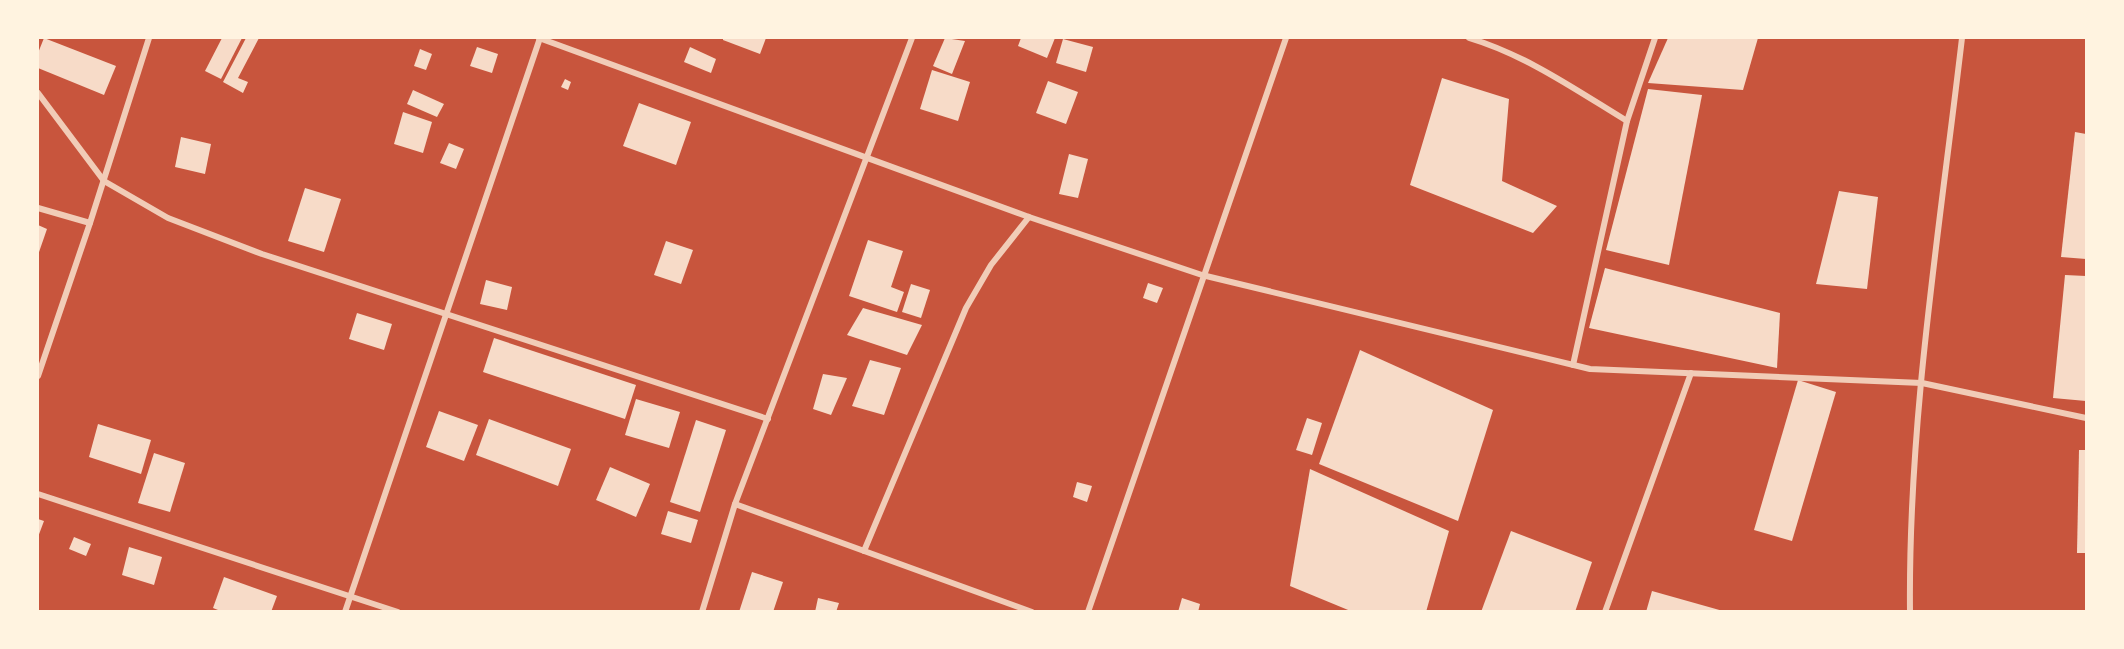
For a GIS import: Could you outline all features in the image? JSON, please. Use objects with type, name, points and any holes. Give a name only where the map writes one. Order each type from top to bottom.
[{"type":"street","points":[[38,376],[104,181],[149,38]]},
{"type":"street","points":[[345,612],[540,38],[1029,217],[1202,275],[1590,369],[1922,383],[2086,418]]},
{"type":"street","points":[[702,612],[735,504],[912,38]]},
{"type":"street","points":[[1088,612],[1202,275],[1286,38]]},
{"type":"street","points":[[1469,38],[1502,48],[1523,58],[1628,121]]},
{"type":"street","points":[[1573,365],[1628,121],[1655,38]]},
{"type":"street","points":[[1910,612],[1909,559],[1922,383],[1962,38]]},
{"type":"street","points":[[38,93],[104,181],[168,218],[262,254],[768,419]]},
{"type":"street","points":[[38,208],[90,223]]},
{"type":"street","points":[[864,551],[966,308],[991,265],[1029,217]]},
{"type":"street","points":[[1605,612],[1691,373]]},
{"type":"street","points":[[38,494],[398,612]]},
{"type":"street","points":[[735,504],[1032,612]]},
{"type":"building","points":[[44,38],[116,66],[104,95],[38,68],[38,53]]},
{"type":"building","points":[[222,38],[242,38],[221,79],[205,71]]},
{"type":"building","points":[[246,38],[259,38],[238,78],[248,82],[243,93],[223,82]]},
{"type":"building","points":[[723,38],[766,38],[760,54],[723,40]]},
{"type":"building","points":[[945,38],[965,41],[952,74],[933,66]]},
{"type":"building","points":[[1021,38],[1055,38],[1047,58],[1018,46]]},
{"type":"building","points":[[1668,38],[1758,38],[1743,90],[1648,83]]},
{"type":"building","points":[[1063,39],[1093,47],[1086,72],[1056,63]]},
{"type":"building","points":[[477,47],[498,54],[492,73],[470,66]]},
{"type":"building","points":[[690,47],[716,59],[711,73],[684,62]]},
{"type":"building","points":[[420,49],[432,54],[426,70],[414,66]]},
{"type":"building","points":[[932,70],[970,82],[958,121],[920,109]]},
{"type":"building","points":[[1442,78],[1509,99],[1502,181],[1557,206],[1533,233],[1410,185]]},
{"type":"building","points":[[565,79],[571,82],[568,90],[561,87]]},
{"type":"building","points":[[1048,81],[1078,92],[1066,124],[1036,113]]},
{"type":"building","points":[[1648,89],[1702,95],[1669,265],[1606,250]]},
{"type":"building","points":[[413,90],[444,104],[437,117],[407,104]]},
{"type":"building","points":[[639,103],[691,122],[676,165],[623,146]]},
{"type":"building","points":[[403,112],[432,122],[423,153],[394,144]]},
{"type":"building","points":[[2075,132],[2086,134],[2086,259],[2061,257]]},
{"type":"building","points":[[181,137],[211,144],[205,174],[175,167]]},
{"type":"building","points":[[449,143],[464,149],[456,169],[440,163]]},
{"type":"building","points":[[1069,154],[1088,159],[1078,198],[1059,194]]},
{"type":"building","points":[[305,188],[341,199],[324,252],[288,241]]},
{"type":"building","points":[[1839,191],[1878,197],[1867,289],[1816,284]]},
{"type":"building","points":[[38,225],[47,229],[38,255]]},
{"type":"building","points":[[868,240],[903,251],[891,287],[904,292],[897,312],[849,296]]},
{"type":"building","points":[[666,241],[693,250],[681,284],[654,275]]},
{"type":"building","points":[[1605,268],[1780,313],[1777,368],[1589,328]]},
{"type":"building","points":[[2065,275],[2086,276],[2086,401],[2053,398]]},
{"type":"building","points":[[486,280],[512,287],[507,310],[480,304]]},
{"type":"building","points":[[1148,283],[1163,288],[1157,303],[1143,298]]},
{"type":"building","points":[[911,284],[930,290],[921,318],[902,312]]},
{"type":"building","points":[[863,308],[922,325],[907,355],[847,335]]},
{"type":"building","points":[[357,313],[392,324],[384,350],[349,339]]},
{"type":"building","points":[[494,338],[636,385],[625,419],[483,372]]},
{"type":"building","points":[[1360,350],[1493,410],[1458,521],[1319,464]]},
{"type":"building","points":[[870,360],[901,368],[884,415],[852,406]]},
{"type":"building","points":[[823,374],[847,378],[831,415],[813,409]]},
{"type":"building","points":[[1798,380],[1836,392],[1792,541],[1754,530]]},
{"type":"building","points":[[636,399],[680,412],[669,448],[625,435]]},
{"type":"building","points":[[439,411],[478,425],[464,461],[426,447]]},
{"type":"building","points":[[1307,418],[1322,423],[1312,455],[1296,450]]},
{"type":"building","points":[[489,419],[571,449],[558,486],[476,455]]},
{"type":"building","points":[[696,420],[726,430],[700,512],[670,502]]},
{"type":"building","points":[[98,424],[151,440],[141,474],[89,457]]},
{"type":"building","points":[[2079,450],[2086,450],[2086,553],[2077,553]]},
{"type":"building","points":[[154,453],[185,463],[170,512],[138,503]]},
{"type":"building","points":[[610,467],[650,484],[636,517],[596,500]]},
{"type":"building","points":[[1310,469],[1449,531],[1426,612],[1353,612],[1290,586]]},
{"type":"building","points":[[1077,482],[1092,486],[1087,502],[1073,497]]},
{"type":"building","points":[[668,511],[698,520],[691,543],[661,534]]},
{"type":"building","points":[[38,519],[44,521],[38,537]]},
{"type":"building","points":[[1511,531],[1592,562],[1575,612],[1481,612]]},
{"type":"building","points":[[74,537],[91,544],[86,556],[69,549]]},
{"type":"building","points":[[129,547],[162,557],[154,585],[122,575]]},
{"type":"building","points":[[752,572],[783,582],[773,612],[739,612]]},
{"type":"building","points":[[224,577],[277,596],[271,612],[223,612],[213,608]]},
{"type":"building","points":[[1652,591],[1723,611],[1723,612],[1646,612]]},
{"type":"building","points":[[818,598],[839,603],[836,612],[815,612]]},
{"type":"building","points":[[1182,598],[1200,604],[1198,612],[1178,612]]}]
